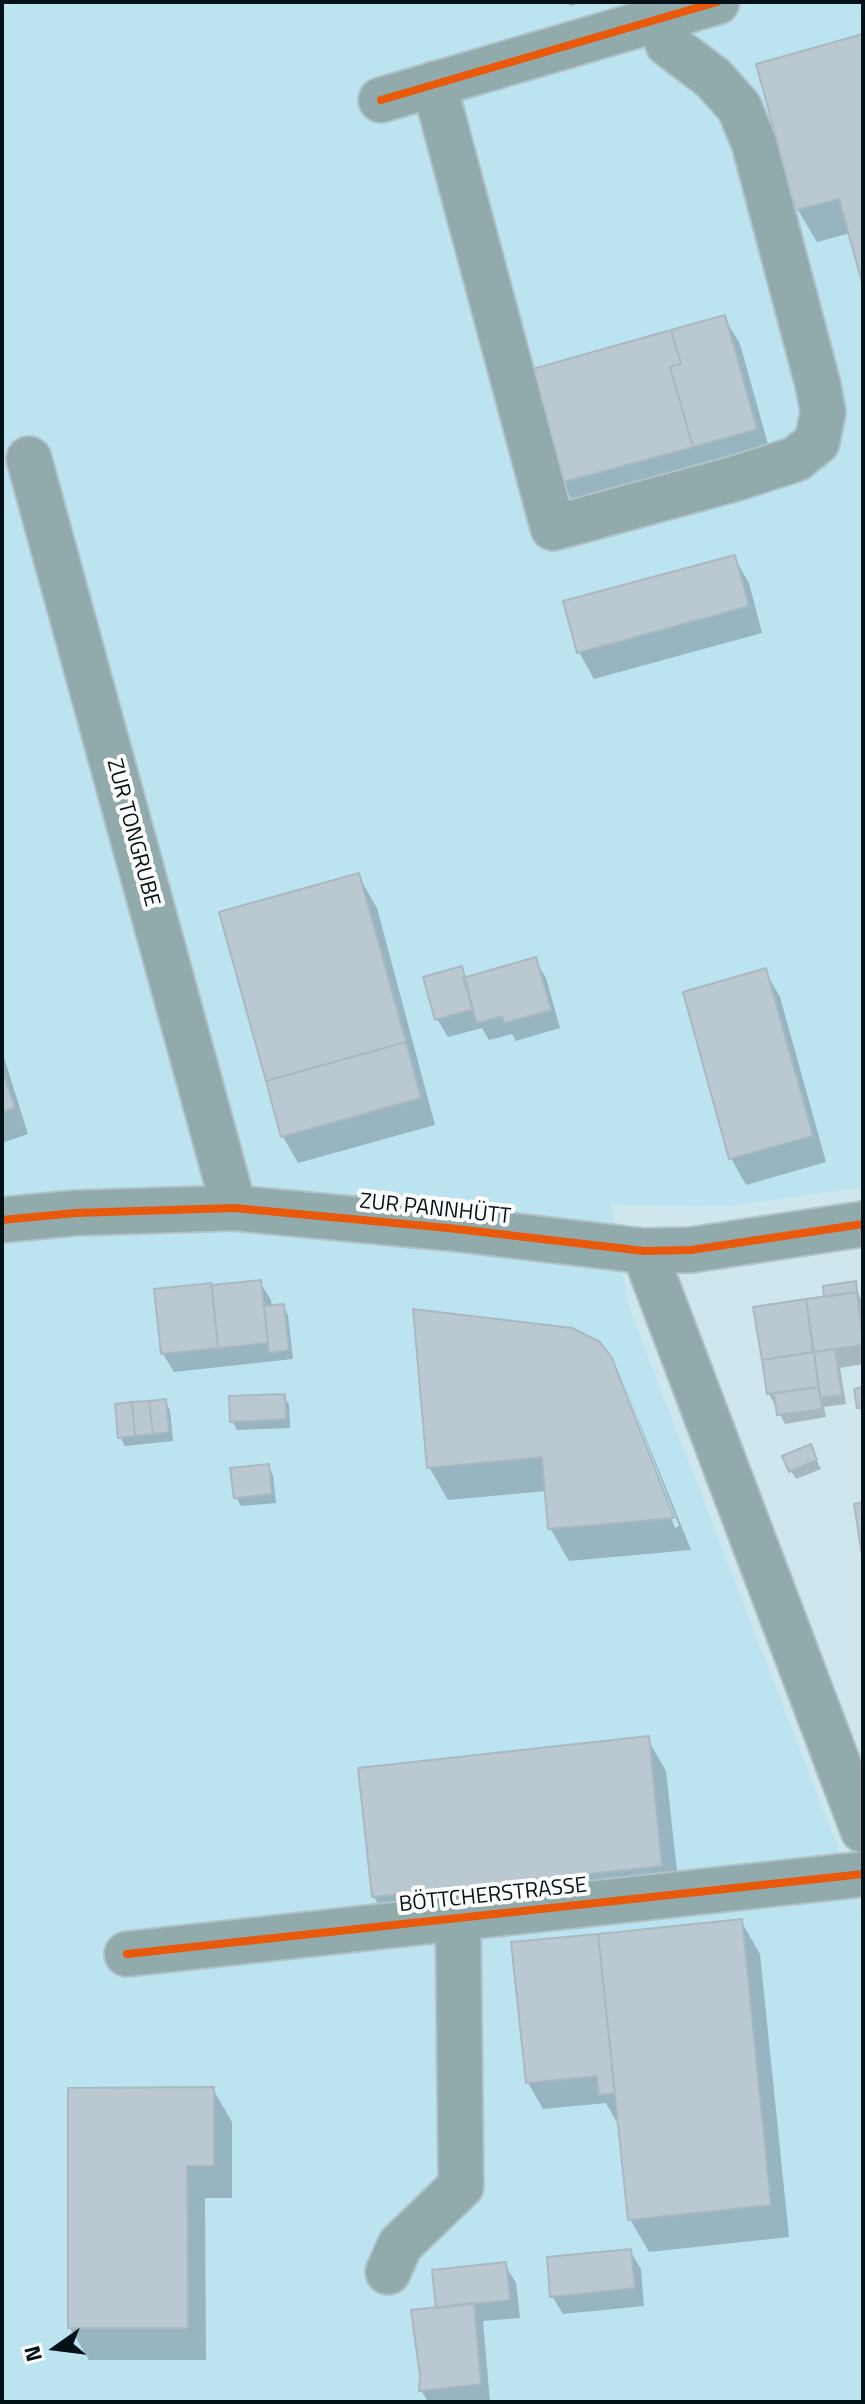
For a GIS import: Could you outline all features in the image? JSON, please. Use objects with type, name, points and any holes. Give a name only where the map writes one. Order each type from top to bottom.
[{"type":"street","points":[[381,100],[650,14],[717,2]]},
{"type":"street","points":[[434,84],[553,528],[796,459],[817,442],[823,412],[765,180],[749,131],[739,107],[713,78],[668,44],[650,14]]},
{"type":"street","name":"ZUR TONGRUBE","points":[[29,459],[234,1208]]},
{"type":"street","name":"ZUR PANNHÜTT","points":[[2,1220],[75,1213],[234,1208],[448,1228],[644,1251],[691,1250],[788,1238],[863,1224]]},
{"type":"street","points":[[644,1251],[863,1830]]},
{"type":"street","name":"BÖTTCHERSTRASSE","points":[[127,1954],[863,1874]]},
{"type":"street","points":[[388,2272],[400,2245],[461,2186],[458,1917]]},
{"type":"shaded area","points":[[2,2],[863,2],[863,1187],[729,1206],[611,1204],[628,1305],[863,1913],[863,2402],[2,2402]]},
{"type":"building","points":[[863,34],[863,286],[839,199],[796,210],[756,64]]},
{"type":"building","points":[[725,315],[757,429],[693,447],[670,367],[681,364],[671,330]]},
{"type":"building","points":[[671,330],[681,364],[670,367],[693,447],[560,483],[529,370]]},
{"type":"building","points":[[735,555],[749,606],[577,653],[563,601]]},
{"type":"building","points":[[359,873],[406,1042],[266,1081],[219,912]]},
{"type":"building","points":[[536,957],[551,1010],[504,1023],[502,1016],[477,1023],[463,978]]},
{"type":"building","points":[[462,966],[473,1009],[435,1020],[423,977]]},
{"type":"building","points":[[766,968],[813,1136],[729,1159],[683,992]]},
{"type":"building","points":[[406,1042],[421,1098],[281,1137],[266,1081]]},
{"type":"building","points":[[2,1069],[15,1108],[2,1112]]},
{"type":"building","points":[[261,1280],[268,1343],[218,1348],[212,1285]]},
{"type":"building","points":[[856,1281],[857,1292],[824,1297],[823,1286]]},
{"type":"building","points":[[211,1283],[218,1348],[161,1354],[154,1289]]},
{"type":"building","points":[[857,1292],[863,1345],[814,1352],[806,1299]]},
{"type":"building","points":[[806,1299],[813,1352],[762,1360],[753,1307]]},
{"type":"building","points":[[284,1304],[289,1350],[269,1353],[264,1306]]},
{"type":"building","points":[[413,1309],[572,1328],[600,1342],[612,1358],[674,1518],[548,1529],[542,1457],[427,1468]]},
{"type":"building","points":[[835,1349],[842,1395],[820,1398],[814,1352]]},
{"type":"building","points":[[814,1352],[819,1387],[767,1394],[762,1360]]},
{"type":"building","points":[[819,1387],[822,1409],[777,1415],[774,1393]]},
{"type":"building","points":[[863,1387],[863,1408],[857,1408],[854,1389]]},
{"type":"building","points":[[285,1394],[286,1419],[230,1422],[229,1396]]},
{"type":"building","points":[[166,1399],[169,1432],[153,1434],[149,1401]]},
{"type":"building","points":[[149,1401],[153,1434],[135,1436],[132,1402]]},
{"type":"building","points":[[132,1402],[135,1436],[118,1438],[115,1404]]},
{"type":"building","points":[[811,1444],[817,1460],[789,1472],[782,1456]]},
{"type":"building","points":[[269,1464],[272,1494],[234,1498],[230,1468]]},
{"type":"building","points":[[863,1502],[863,1562],[854,1504]]},
{"type":"building","points":[[649,1736],[662,1866],[372,1897],[358,1768]]},
{"type":"building","points":[[742,1919],[771,2205],[628,2220],[598,1934]]},
{"type":"building","points":[[598,1934],[615,2093],[599,2095],[597,2076],[526,2083],[511,1942]]},
{"type":"building","points":[[214,2087],[214,2166],[187,2166],[188,2328],[68,2328],[68,2088]]},
{"type":"building","points":[[631,2249],[635,2288],[550,2297],[547,2257]]},
{"type":"building","points":[[506,2262],[510,2300],[436,2308],[432,2270]]},
{"type":"building","points":[[474,2303],[481,2384],[419,2391],[420,2375],[411,2310]]},
{"type":"cycle path","points":[[381,100],[717,2]]},
{"type":"cycle path","points":[[2,1220],[75,1213],[234,1208],[448,1228],[644,1251],[691,1250],[863,1224]]},
{"type":"cycle path","points":[[127,1954],[863,1874]]}]
